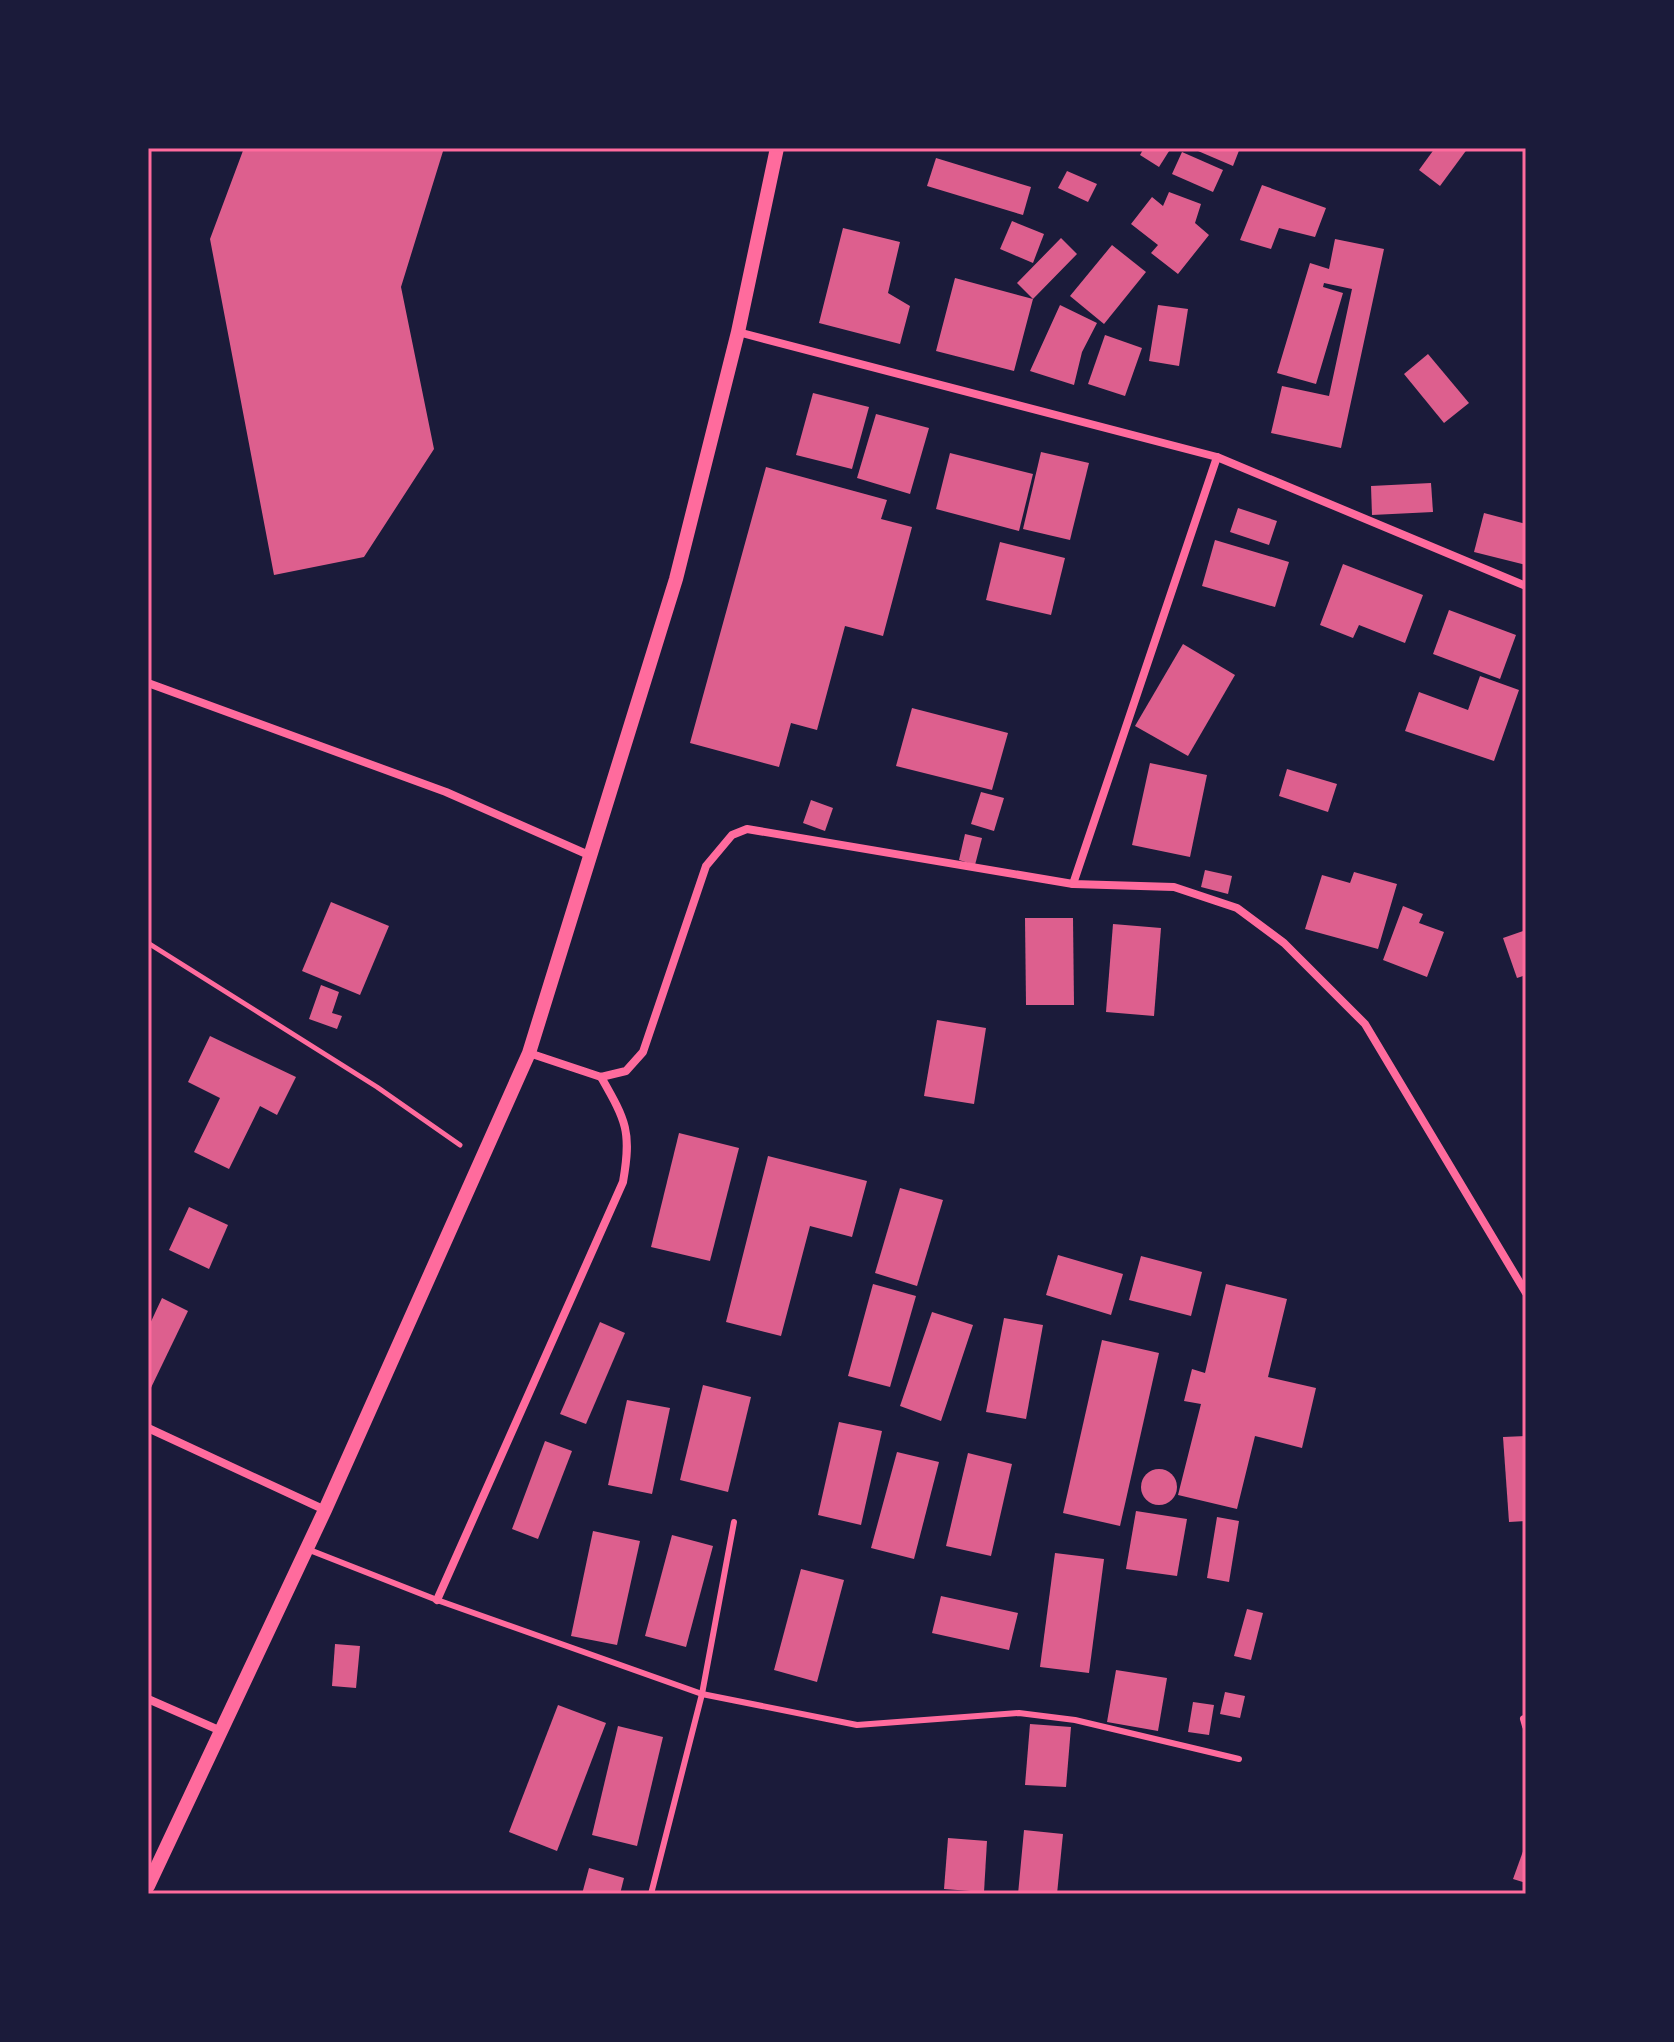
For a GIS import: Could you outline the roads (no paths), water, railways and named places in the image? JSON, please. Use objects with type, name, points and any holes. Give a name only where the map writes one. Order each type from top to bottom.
[{"type":"street","points":[[148,1886],[325,1510],[529,1053],[676,579],[738,332],[777,148]]},
{"type":"street","points":[[738,332],[1217,457],[1526,586]]},
{"type":"street","points":[[1073,884],[1217,457]]},
{"type":"street","points":[[148,683],[446,792],[591,856]]},
{"type":"street","points":[[529,1053],[601,1077],[626,1071],[643,1052],[706,866],[732,835],[747,829],[1073,884],[1174,887],[1237,908],[1284,943],[1365,1024],[1526,1293]]},
{"type":"street","points":[[437,1600],[623,1182],[630,1144],[622,1114],[601,1077]]},
{"type":"street","points":[[148,1428],[325,1510]]},
{"type":"street","points":[[148,1699],[221,1731]]},
{"type":"lane","points":[[651,1894],[702,1694],[734,1522]]},
{"type":"lane","points":[[307,1549],[437,1600],[702,1694],[857,1725],[1019,1713],[1239,1759]]}]
